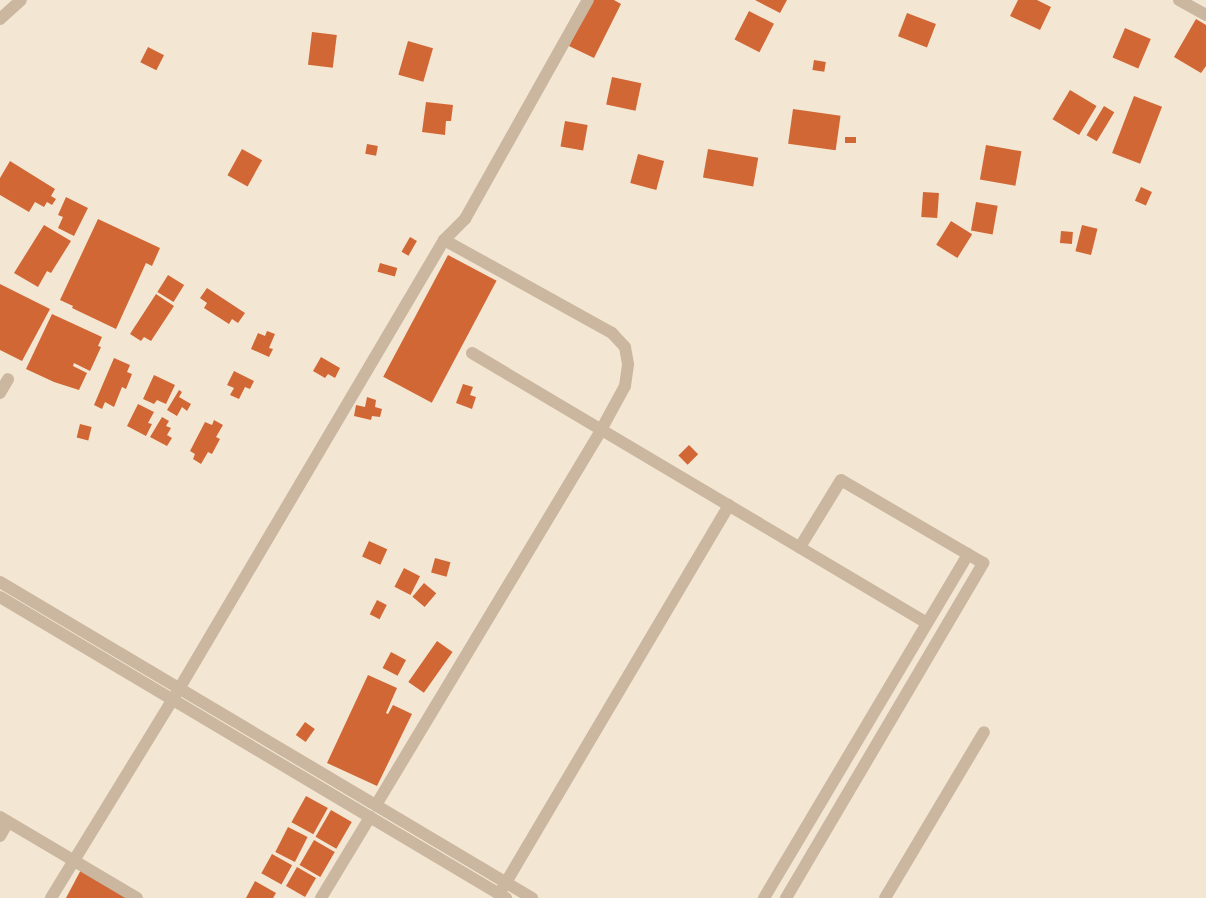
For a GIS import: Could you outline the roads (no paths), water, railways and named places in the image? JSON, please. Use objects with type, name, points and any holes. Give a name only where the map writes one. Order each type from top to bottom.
[{"type":"street","points":[[0,19],[21,0]]},
{"type":"street","points":[[51,898],[176,694],[444,240],[465,219],[588,0]]},
{"type":"street","points":[[1179,0],[1206,15]]},
{"type":"street","points":[[376,805],[601,430],[625,386],[628,364],[625,347],[612,333],[444,240]]},
{"type":"street","points":[[472,353],[927,623]]},
{"type":"street","points":[[0,393],[8,379]]},
{"type":"street","points":[[786,898],[983,563],[840,480],[800,547]]},
{"type":"street","points":[[0,582],[370,817],[501,897],[506,882],[730,505]]},
{"type":"street","points":[[764,898],[968,554]]},
{"type":"street","points":[[0,596],[376,805],[532,898]]},
{"type":"street","points":[[885,898],[984,732]]},
{"type":"street","points":[[321,898],[370,817]]},
{"type":"street","points":[[0,836],[4,820],[137,898]]}]
